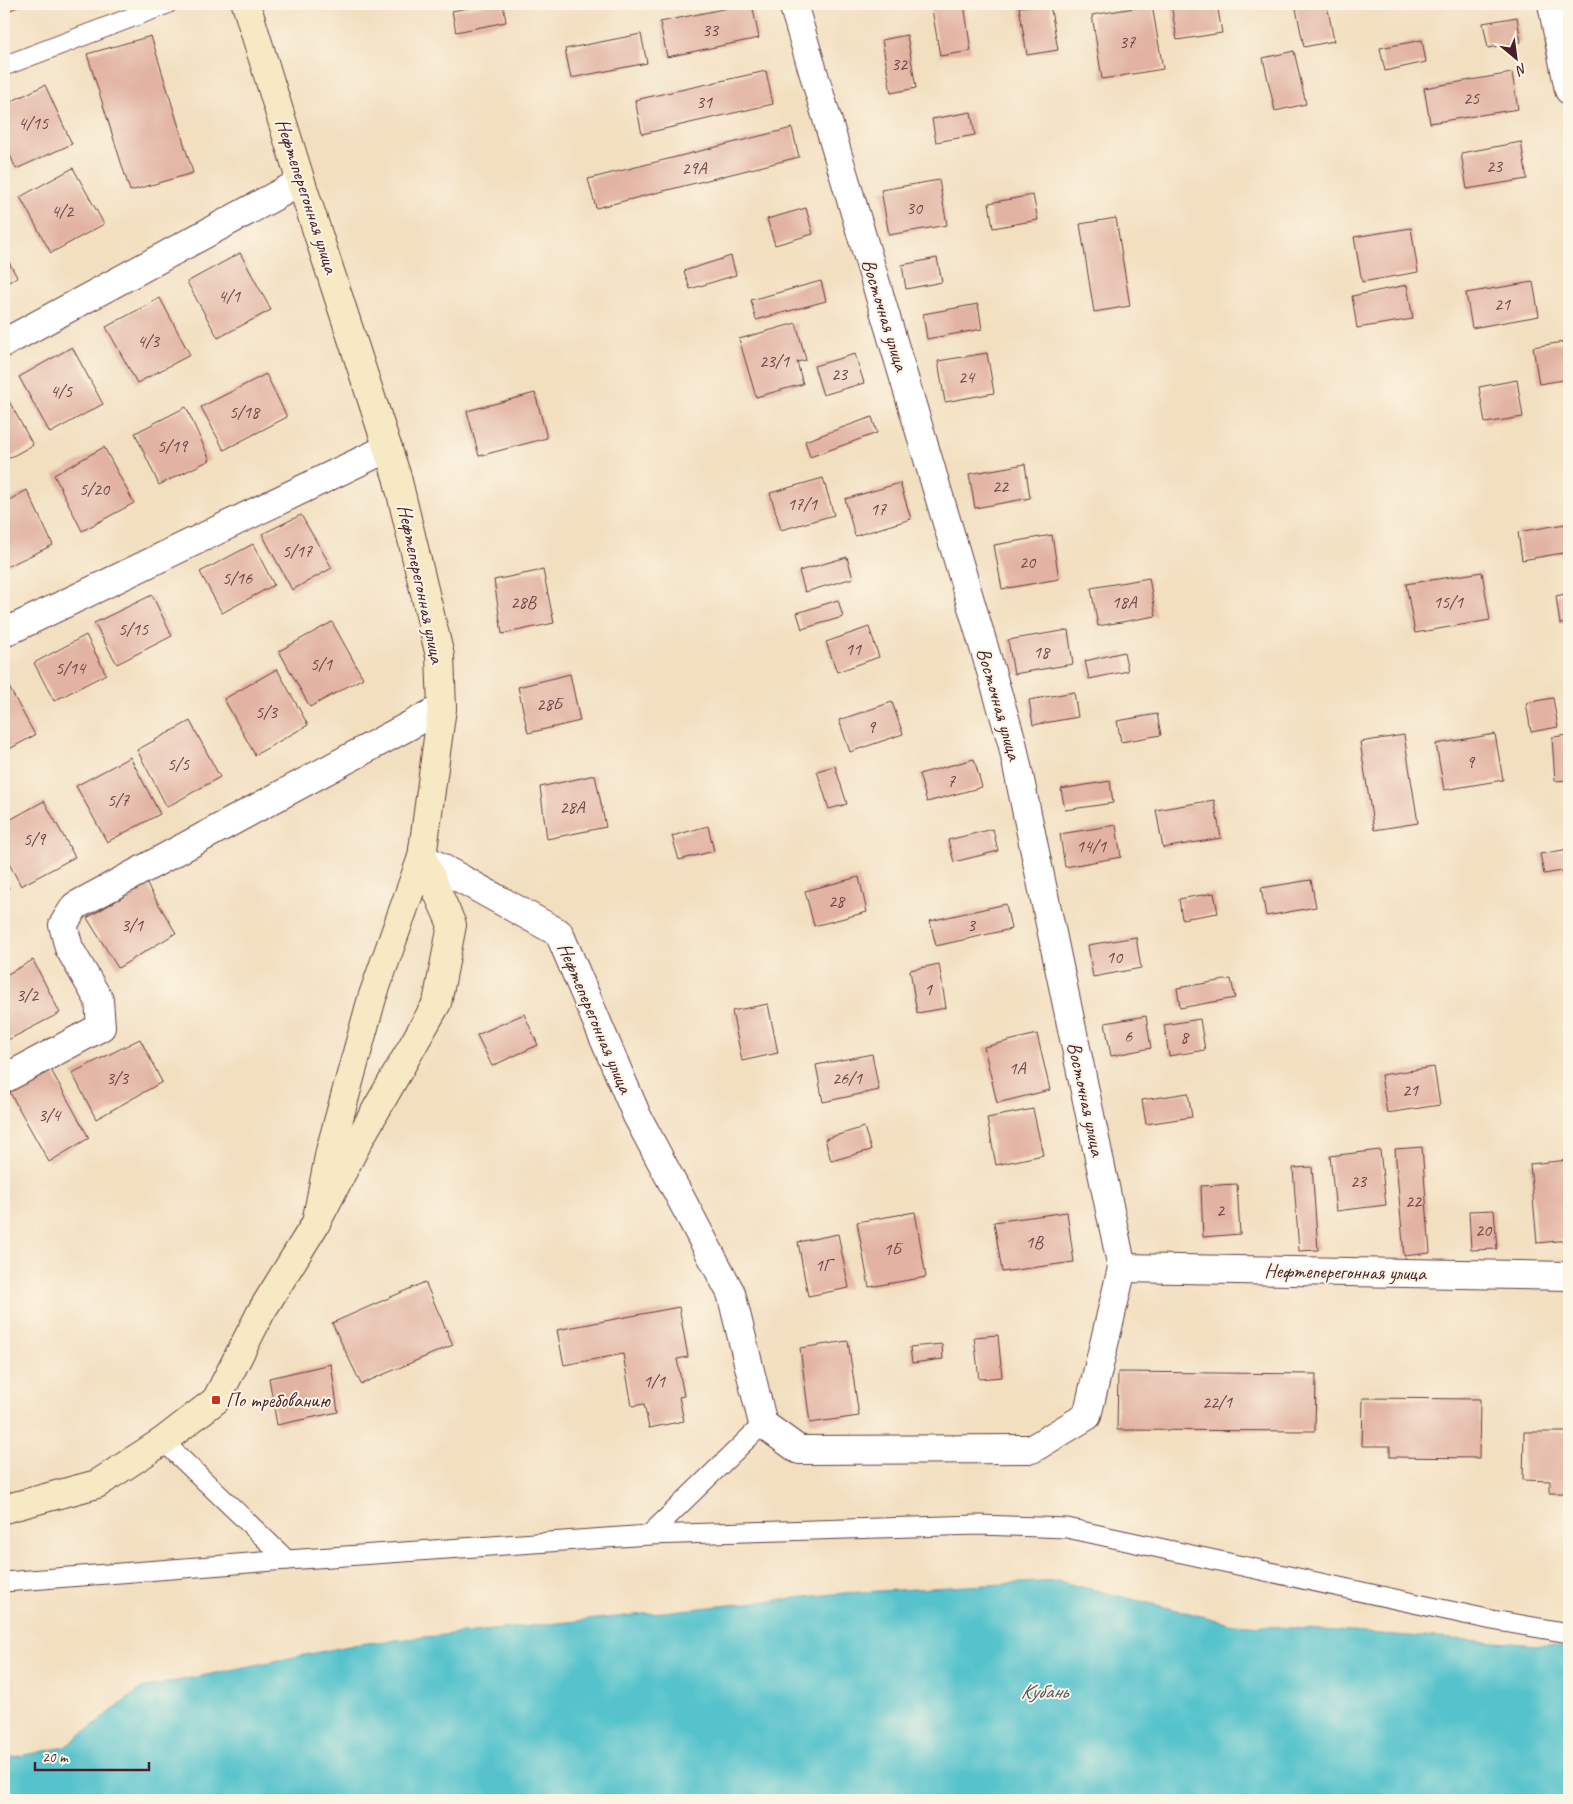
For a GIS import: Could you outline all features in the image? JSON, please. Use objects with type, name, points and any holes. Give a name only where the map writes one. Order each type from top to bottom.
[{"type":"street","name":"Нефтеперегонная улица","points":[[246,4],[301,182],[397,477],[440,656],[442,708],[422,857],[559,934],[636,1116],[731,1293],[763,1424]]},
{"type":"street","name":"Восточная улица","points":[[763,1424],[799,1450],[1032,1449],[1087,1416],[1122,1268],[1012,742],[793,4]]},
{"type":"street","points":[[1552,4],[1569,90]]},
{"type":"street","points":[[4,343],[301,182]]},
{"type":"street","points":[[4,633],[388,448]]},
{"type":"street","points":[[4,1079],[101,1027],[98,1000],[69,948],[63,925],[75,906],[442,708]]},
{"type":"street","points":[[316,1223],[330,1150],[372,998],[422,857]]},
{"type":"street","points":[[4,1509],[97,1484],[163,1441],[216,1400],[261,1312],[316,1223],[360,1138],[437,1003],[452,924],[422,857]]},
{"type":"street","name":"Нефтеперегонная улица","points":[[1122,1268],[1569,1276]]},
{"type":"lane","points":[[4,66],[167,4]]},
{"type":"lane","points":[[648,1535],[763,1424]]},
{"type":"lane","points":[[163,1441],[288,1560]]},
{"type":"lane","points":[[4,1582],[648,1535],[978,1525],[1066,1528],[1492,1620],[1569,1633]]},
{"type":"water","name":"Кубань","points":[[1058,1581],[1234,1624],[1554,1646],[1569,1649],[1569,1800],[4,1800],[4,1759],[65,1747],[142,1688],[359,1644],[844,1593]]},
{"type":"building","points":[[4,4],[24,4],[4,13]]},
{"type":"building","points":[[488,4],[503,4],[506,22],[456,32],[452,11]]},
{"type":"building","points":[[752,4],[759,38],[667,57],[660,22]]},
{"type":"building","points":[[964,4],[971,51],[940,56],[932,9]]},
{"type":"building","points":[[1050,4],[1058,50],[1027,55],[1019,7]]},
{"type":"building","points":[[1171,4],[1217,4],[1222,33],[1177,40]]},
{"type":"building","points":[[1295,4],[1327,4],[1334,41],[1304,47]]},
{"type":"building","points":[[1152,5],[1163,69],[1102,79],[1092,15]]},
{"type":"building","points":[[1517,17],[1521,42],[1488,48],[1483,23]]},
{"type":"building","points":[[641,34],[647,63],[571,78],[565,49]]},
{"type":"building","points":[[907,35],[916,88],[891,93],[882,40]]},
{"type":"building","points":[[151,36],[193,173],[130,191],[87,54]]},
{"type":"building","points":[[1422,40],[1426,62],[1385,71],[1380,48]]},
{"type":"building","points":[[1294,51],[1306,104],[1275,111],[1263,58]]},
{"type":"building","points":[[766,71],[773,104],[642,134],[635,100]]},
{"type":"building","points":[[1512,73],[1518,109],[1430,123],[1424,88]]},
{"type":"building","points":[[45,85],[72,144],[16,169],[4,141],[4,105]]},
{"type":"building","points":[[971,112],[975,135],[936,142],[932,119]]},
{"type":"building","points":[[792,128],[799,157],[596,208],[588,179]]},
{"type":"building","points":[[1521,142],[1527,179],[1467,189],[1461,153]]},
{"type":"building","points":[[73,168],[104,224],[51,253],[20,197]]},
{"type":"building","points":[[939,180],[947,225],[889,235],[881,190]]},
{"type":"building","points":[[1033,195],[1038,220],[993,228],[989,203]]},
{"type":"building","points":[[806,208],[813,234],[775,245],[767,219]]},
{"type":"building","points":[[1116,218],[1130,306],[1094,312],[1080,224]]},
{"type":"building","points":[[1411,228],[1418,272],[1362,282],[1354,237]]},
{"type":"building","points":[[4,253],[17,277],[4,285]]},
{"type":"building","points":[[240,253],[271,310],[218,338],[187,282]]},
{"type":"building","points":[[731,256],[736,275],[690,289],[684,271]]},
{"type":"building","points":[[937,258],[942,282],[906,289],[902,265]]},
{"type":"building","points":[[821,281],[826,301],[756,320],[751,300]]},
{"type":"building","points":[[1533,282],[1539,316],[1472,328],[1466,293]]},
{"type":"building","points":[[1407,285],[1413,319],[1357,328],[1352,296]]},
{"type":"building","points":[[160,298],[190,355],[137,383],[106,327]]},
{"type":"building","points":[[978,304],[982,329],[927,339],[923,314]]},
{"type":"building","points":[[796,323],[806,360],[797,362],[803,384],[756,397],[739,339]]},
{"type":"building","points":[[1569,341],[1569,379],[1539,384],[1533,347]]},
{"type":"building","points":[[72,347],[103,404],[50,433],[19,377]]},
{"type":"building","points":[[987,353],[994,393],[945,402],[938,361]]},
{"type":"building","points":[[855,354],[864,383],[823,395],[814,366]]},
{"type":"building","points":[[266,374],[287,417],[224,450],[201,407]]},
{"type":"building","points":[[1517,380],[1523,417],[1485,423],[1479,387]]},
{"type":"building","points":[[4,392],[33,445],[4,461]]},
{"type":"building","points":[[535,393],[547,438],[479,456],[467,411]]},
{"type":"building","points":[[186,407],[210,460],[159,485],[135,433]]},
{"type":"building","points":[[872,417],[877,433],[810,457],[805,441]]},
{"type":"building","points":[[104,447],[134,503],[82,531],[54,475]]},
{"type":"building","points":[[1025,464],[1030,498],[975,508],[969,474]]},
{"type":"building","points":[[823,478],[834,515],[781,530],[770,493]]},
{"type":"building","points":[[900,483],[911,519],[855,536],[845,499]]},
{"type":"building","points":[[27,490],[53,545],[4,568],[4,503]]},
{"type":"building","points":[[301,515],[332,568],[292,590],[262,534]]},
{"type":"building","points":[[1565,524],[1569,552],[1522,560],[1518,532]]},
{"type":"building","points":[[1052,535],[1059,579],[1002,589],[994,545]]},
{"type":"building","points":[[253,544],[274,585],[222,613],[200,572]]},
{"type":"building","points":[[847,557],[853,578],[805,592],[799,571]]},
{"type":"building","points":[[543,570],[554,623],[502,634],[494,580]]},
{"type":"building","points":[[1482,572],[1490,620],[1415,633],[1406,584]]},
{"type":"building","points":[[1149,578],[1156,616],[1098,626],[1091,588]]},
{"type":"building","points":[[1569,593],[1569,623],[1560,624],[1556,596]]},
{"type":"building","points":[[152,595],[172,636],[117,664],[94,623]]},
{"type":"building","points":[[838,600],[843,617],[802,629],[797,613]]},
{"type":"building","points":[[332,622],[363,678],[310,707],[279,651]]},
{"type":"building","points":[[869,627],[879,657],[837,672],[826,642]]},
{"type":"building","points":[[1068,630],[1073,664],[1014,674],[1008,640]]},
{"type":"building","points":[[86,635],[106,674],[54,701],[34,663]]},
{"type":"building","points":[[1124,652],[1128,671],[1089,679],[1085,661]]},
{"type":"building","points":[[277,669],[308,725],[255,755],[224,699]]},
{"type":"building","points":[[570,674],[580,721],[528,733],[518,687]]},
{"type":"building","points":[[4,678],[35,735],[4,752]]},
{"type":"building","points":[[1074,692],[1078,717],[1033,725],[1029,700]]},
{"type":"building","points":[[1553,698],[1558,727],[1531,732],[1526,703]]},
{"type":"building","points":[[892,702],[903,734],[850,752],[839,720]]},
{"type":"building","points":[[1157,714],[1161,735],[1121,742],[1117,721]]},
{"type":"building","points":[[190,721],[220,777],[167,807],[137,750]]},
{"type":"building","points":[[1495,734],[1503,780],[1444,790],[1436,744]]},
{"type":"building","points":[[1404,735],[1418,823],[1374,830],[1360,742]]},
{"type":"building","points":[[1569,735],[1569,780],[1555,781],[1552,737]]},
{"type":"building","points":[[130,757],[160,814],[107,842],[76,786]]},
{"type":"building","points":[[974,759],[982,787],[927,802],[919,774]]},
{"type":"building","points":[[835,766],[847,804],[829,809],[817,771]]},
{"type":"building","points":[[595,775],[606,827],[547,839],[540,787]]},
{"type":"building","points":[[1110,781],[1113,803],[1065,810],[1061,789]]},
{"type":"building","points":[[1214,800],[1221,838],[1163,848],[1156,810]]},
{"type":"building","points":[[44,801],[75,857],[21,886],[4,854],[4,823]]},
{"type":"building","points":[[1116,825],[1121,857],[1065,867],[1060,834]]},
{"type":"building","points":[[708,826],[714,851],[679,860],[672,836]]},
{"type":"building","points":[[993,829],[998,851],[954,862],[948,840]]},
{"type":"building","points":[[1569,849],[1569,870],[1544,874],[1540,854]]},
{"type":"building","points":[[859,877],[867,912],[814,926],[805,891]]},
{"type":"building","points":[[4,879],[9,888],[4,891]]},
{"type":"building","points":[[1311,880],[1316,907],[1266,916],[1261,888]]},
{"type":"building","points":[[146,883],[176,933],[118,968],[87,918]]},
{"type":"building","points":[[1214,893],[1218,913],[1182,919],[1179,899]]},
{"type":"building","points":[[1006,904],[1011,929],[936,946],[930,921]]},
{"type":"building","points":[[1136,937],[1141,968],[1093,977],[1088,945]]},
{"type":"building","points":[[33,960],[60,1013],[4,1042],[4,976]]},
{"type":"building","points":[[939,964],[946,1008],[917,1013],[910,970]]},
{"type":"building","points":[[1231,979],[1235,998],[1180,1008],[1177,988]]},
{"type":"building","points":[[768,1004],[778,1053],[742,1061],[732,1011]]},
{"type":"building","points":[[524,1014],[538,1045],[492,1066],[477,1035]]},
{"type":"building","points":[[1146,1016],[1151,1048],[1111,1056],[1105,1023]]},
{"type":"building","points":[[1200,1019],[1205,1050],[1169,1056],[1164,1025]]},
{"type":"building","points":[[1037,1034],[1050,1090],[997,1103],[984,1047]]},
{"type":"building","points":[[140,1039],[162,1082],[96,1119],[72,1073]]},
{"type":"building","points":[[872,1054],[879,1090],[823,1102],[816,1065]]},
{"type":"building","points":[[1434,1067],[1440,1105],[1387,1113],[1381,1075]]},
{"type":"building","points":[[50,1068],[89,1138],[49,1162],[9,1091]]},
{"type":"building","points":[[1188,1093],[1192,1117],[1146,1124],[1142,1100]]},
{"type":"building","points":[[1033,1109],[1043,1155],[996,1165],[987,1118]]},
{"type":"building","points":[[864,1127],[871,1150],[831,1161],[825,1139]]},
{"type":"building","points":[[1422,1147],[1430,1253],[1404,1256],[1395,1149]]},
{"type":"building","points":[[1380,1150],[1386,1205],[1336,1211],[1330,1156]]},
{"type":"building","points":[[1569,1160],[1569,1240],[1537,1243],[1530,1164]]},
{"type":"building","points":[[1312,1167],[1318,1250],[1299,1251],[1293,1168]]},
{"type":"building","points":[[1237,1184],[1240,1234],[1203,1237],[1201,1186]]},
{"type":"building","points":[[1494,1210],[1497,1249],[1471,1250],[1469,1211]]},
{"type":"building","points":[[915,1212],[926,1277],[869,1287],[857,1222]]},
{"type":"building","points":[[1067,1212],[1074,1262],[1002,1272],[994,1222]]},
{"type":"building","points":[[838,1234],[849,1288],[808,1296],[798,1242]]},
{"type":"building","points":[[425,1282],[453,1345],[361,1384],[332,1323]]},
{"type":"building","points":[[679,1307],[688,1357],[677,1359],[684,1396],[679,1397],[684,1421],[649,1428],[644,1404],[632,1406],[623,1354],[564,1365],[557,1330]]},
{"type":"building","points":[[998,1335],[1002,1377],[979,1379],[974,1337]]},
{"type":"building","points":[[848,1341],[859,1416],[810,1423],[800,1348]]},
{"type":"building","points":[[942,1344],[943,1359],[912,1363],[910,1347]]},
{"type":"building","points":[[331,1364],[338,1412],[277,1425],[269,1378]]},
{"type":"building","points":[[1118,1372],[1316,1374],[1315,1431],[1117,1430]]},
{"type":"building","points":[[1363,1398],[1480,1399],[1479,1458],[1390,1457],[1390,1446],[1362,1446]]},
{"type":"building","points":[[1524,1432],[1569,1432],[1569,1493],[1550,1493],[1550,1481],[1523,1480]]},
{"type":"place","name":"По требованию","points":[[216,1400]]}]
